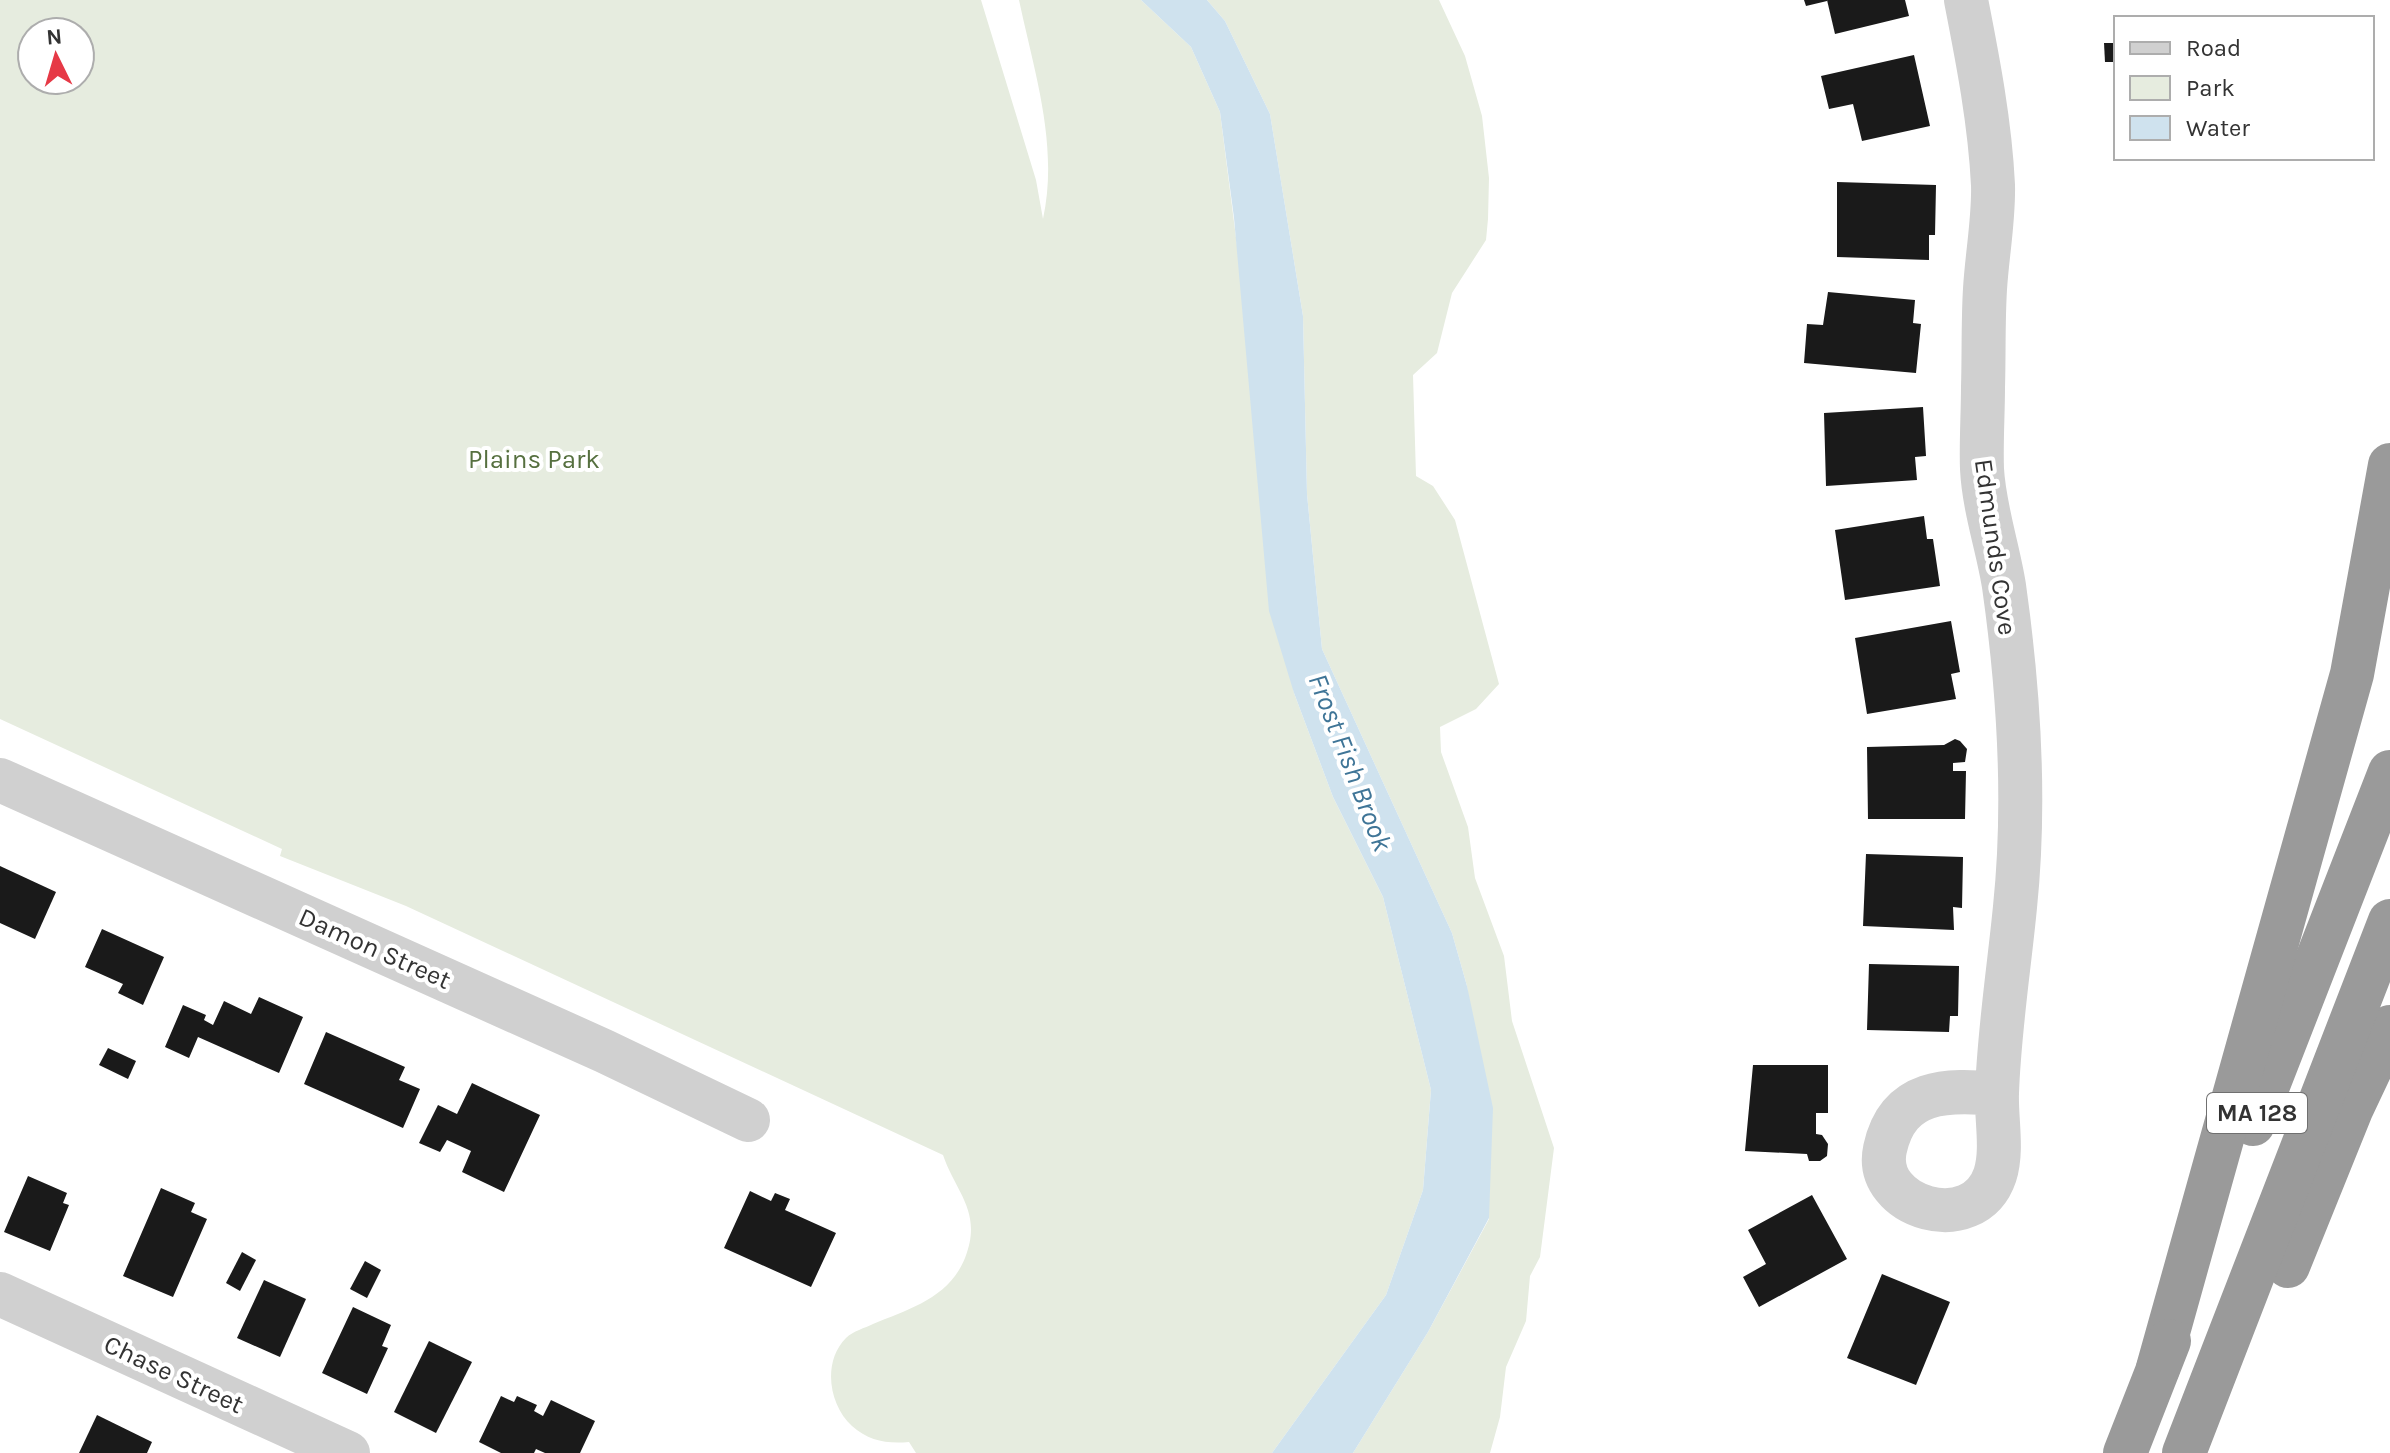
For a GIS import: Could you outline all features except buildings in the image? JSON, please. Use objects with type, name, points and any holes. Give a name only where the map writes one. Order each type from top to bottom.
[{"type":"highway","points":[[2158,1368],[2348,689],[2390,465]]},
{"type":"highway","name":"MA 128","points":[[2125,1453],[2390,772]]},
{"type":"highway","name":"MA 128","points":[[2184,1453],[2390,921]]},
{"type":"highway","points":[[2211,1453],[2351,1110],[2390,1027]]},
{"type":"street","name":"Edmunds Cove","points":[[1966,0],[1979,71],[1993,186],[1985,293],[1982,472],[2004,587],[2021,759],[2017,888],[1997,1094]]},
{"type":"street","name":"Damon Street","points":[[0,780],[604,1051],[748,1120]]},
{"type":"street","name":"Chase Street","points":[[0,1294],[348,1453]]},
{"type":"green space","name":"Plains Park","points":[[0,0],[981,0],[1036,180],[1043,219],[1048,164],[1043,108],[1019,0],[1141,0],[1191,47],[1220,112],[1294,693],[1333,797],[1383,897],[1431,1090],[1423,1190],[1386,1295],[1272,1453],[916,1453],[909,1442],[886,1442],[858,1431],[838,1407],[831,1383],[838,1348],[859,1330],[938,1293],[958,1272],[970,1242],[971,1228],[966,1204],[943,1155],[406,906],[280,856],[282,849],[0,719]]},
{"type":"green space","points":[[1207,0],[1439,0],[1465,56],[1482,116],[1489,178],[1486,240],[1452,293],[1437,353],[1413,375],[1416,476],[1433,486],[1455,520],[1499,684],[1476,709],[1440,727],[1441,752],[1468,827],[1475,878],[1504,956],[1512,1021],[1554,1148],[1540,1257],[1530,1276],[1526,1321],[1506,1367],[1500,1417],[1490,1453],[1353,1453],[1428,1332],[1489,1219],[1467,986],[1452,933],[1322,649],[1307,494],[1303,316],[1270,114],[1225,21]]},
{"type":"water","name":"Frost Fish Brook","points":[[1141,0],[1207,0],[1225,21],[1270,114],[1303,316],[1307,494],[1322,649],[1452,933],[1467,986],[1493,1108],[1489,1218],[1428,1332],[1353,1453],[1272,1453],[1386,1295],[1423,1190],[1431,1090],[1383,897],[1333,797],[1294,693],[1269,611],[1234,218],[1220,112],[1191,47]]}]
